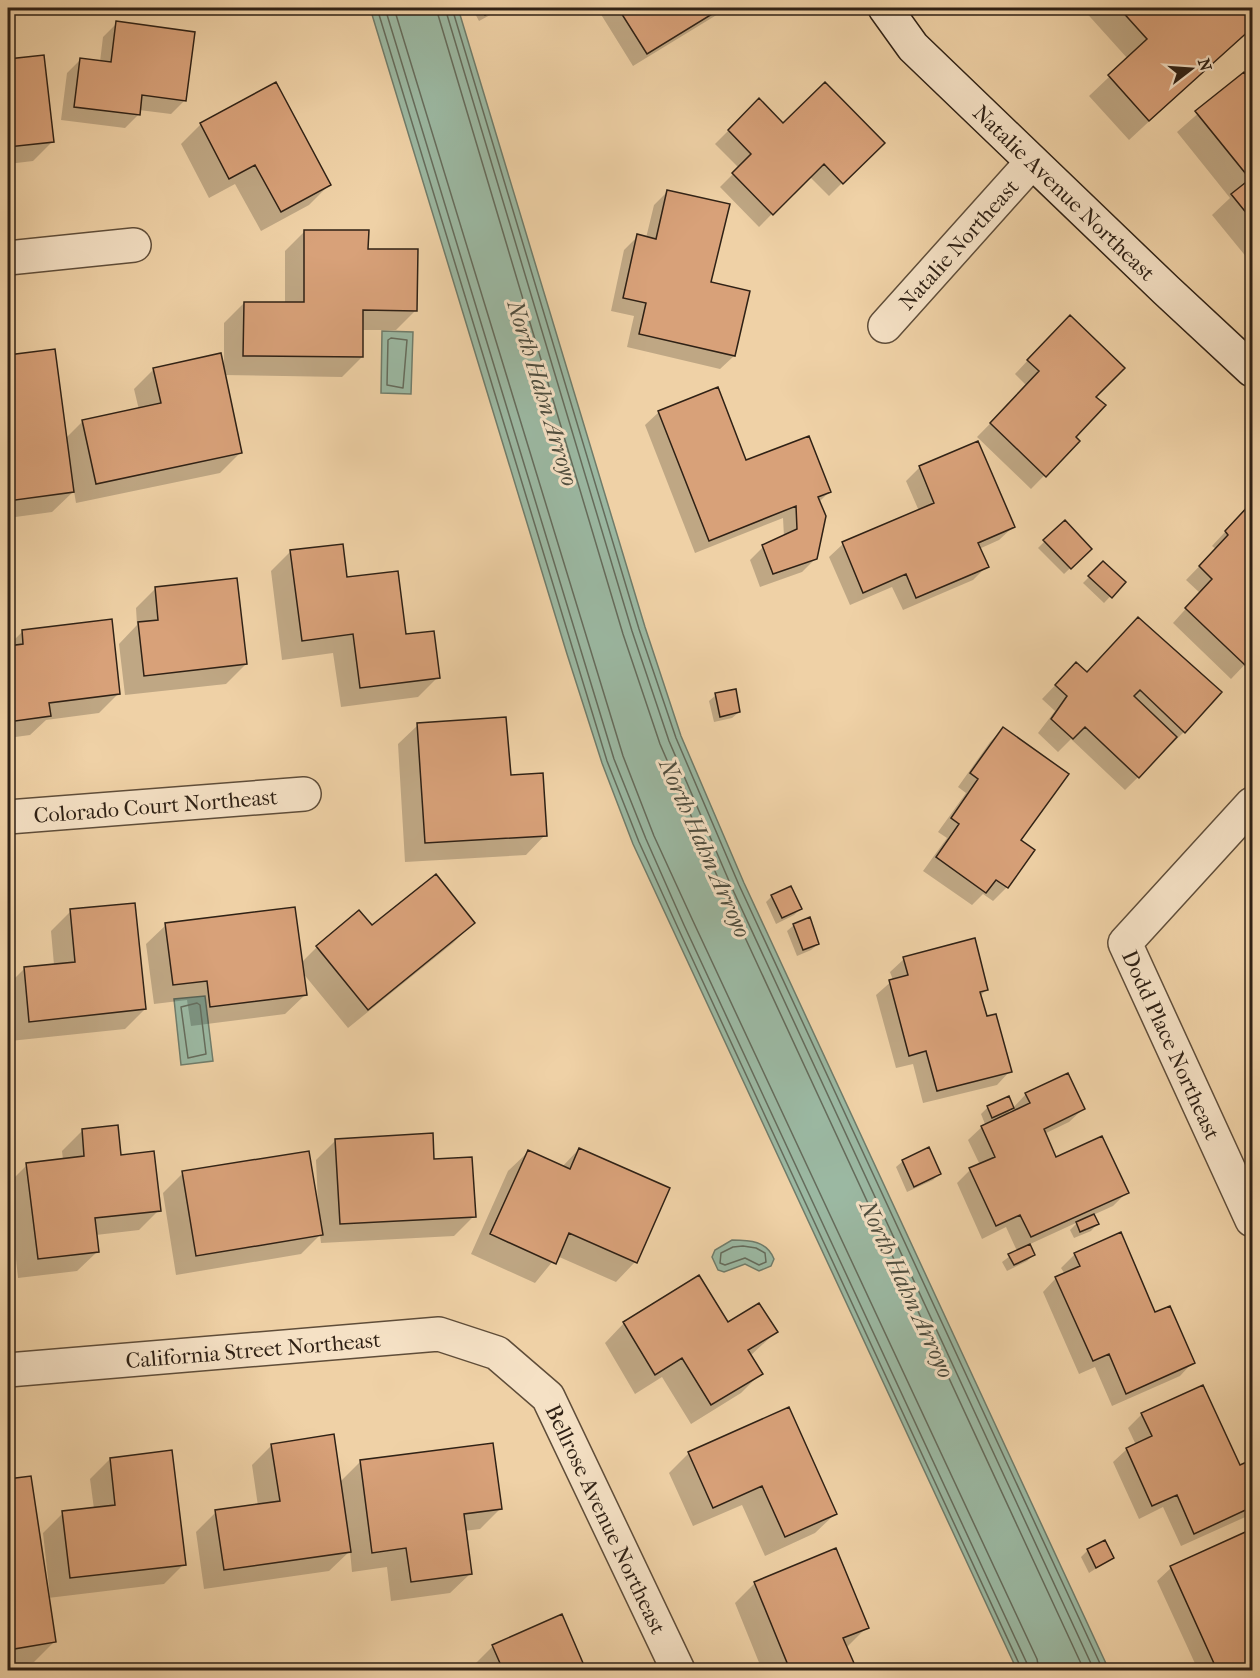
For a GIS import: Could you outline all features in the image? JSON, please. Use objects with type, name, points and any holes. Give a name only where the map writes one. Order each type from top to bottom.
[{"type":"street","name":"Natalie Avenue Northeast","points":[[885,8],[913,47],[1252,370]]},
{"type":"street","name":"Natalie Northeast","points":[[885,326],[1032,162]]},
{"type":"street","points":[[8,258],[134,244]]},
{"type":"street","name":"Colorado Court Northeast","points":[[8,817],[304,794]]},
{"type":"street","name":"Dodd Place Northeast","points":[[1252,804],[1125,943],[1252,1220]]},
{"type":"street","name":"California Street Northeast","points":[[8,1371],[439,1334],[497,1353]]},
{"type":"street","name":"Bellrose Avenue Northeast","points":[[497,1353],[548,1396],[678,1671]]},
{"type":"water","name":"North Hahn Arroyo","points":[[370,8],[458,8],[645,627],[681,736],[744,883],[1109,1670],[1017,1670],[633,844],[602,763],[567,654]]},
{"type":"water","points":[[382,331],[413,332],[411,394],[381,393]]},
{"type":"water","points":[[205,996],[213,1061],[181,1065],[174,999]]},
{"type":"water","points":[[732,1240],[751,1241],[767,1248],[774,1259],[771,1266],[759,1271],[745,1264],[724,1272],[718,1270],[712,1257],[715,1250]]},
{"type":"building","points":[[481,8],[500,8],[485,15]]},
{"type":"building","points":[[618,8],[722,8],[647,54]]},
{"type":"building","points":[[1119,8],[1239,8],[1252,23],[1252,28],[1149,121],[1108,75],[1147,39]]},
{"type":"building","points":[[116,21],[195,32],[186,101],[142,95],[140,115],[74,107],[80,58],[111,62]]},
{"type":"building","points":[[44,55],[54,142],[8,147],[8,59]]},
{"type":"building","points":[[1244,72],[1252,83],[1252,220],[1231,194],[1250,179],[1195,111]]},
{"type":"building","points":[[276,82],[331,185],[281,212],[255,165],[229,179],[200,123]]},
{"type":"building","points":[[825,82],[885,143],[843,184],[824,164],[773,215],[732,173],[751,154],[728,130],[759,98],[783,123]]},
{"type":"building","points":[[667,190],[730,204],[711,282],[750,291],[735,356],[639,334],[646,303],[623,298],[637,234],[656,239]]},
{"type":"building","points":[[304,230],[369,230],[368,249],[418,249],[417,311],[363,310],[363,357],[243,356],[244,302],[304,302]]},
{"type":"building","points":[[1070,315],[1125,368],[1096,397],[1106,405],[1076,437],[1080,441],[1046,477],[990,423],[1039,371],[1027,360]]},
{"type":"building","points":[[55,349],[74,492],[8,501],[8,355]]},
{"type":"building","points":[[221,353],[242,453],[96,484],[82,420],[161,403],[153,368]]},
{"type":"building","points":[[718,387],[746,460],[809,436],[831,492],[818,497],[826,516],[817,559],[773,574],[762,545],[797,529],[796,506],[709,541],[658,411]]},
{"type":"building","points":[[978,441],[1015,527],[978,543],[989,567],[916,598],[906,574],[863,593],[842,542],[934,503],[919,466]]},
{"type":"building","points":[[1252,502],[1252,659],[1246,666],[1185,608],[1212,579],[1199,566],[1228,535],[1225,531]]},
{"type":"building","points":[[1065,520],[1092,549],[1071,569],[1043,540]]},
{"type":"building","points":[[343,544],[347,577],[398,571],[406,634],[434,631],[440,678],[360,688],[353,634],[302,641],[290,550]]},
{"type":"building","points":[[1103,561],[1126,582],[1112,598],[1088,576]]},
{"type":"building","points":[[237,578],[247,664],[144,676],[138,622],[158,620],[155,587]]},
{"type":"building","points":[[1138,617],[1222,692],[1185,733],[1140,690],[1134,696],[1177,737],[1139,778],[1085,727],[1073,739],[1051,719],[1067,696],[1055,685],[1076,662],[1087,672]]},
{"type":"building","points":[[112,619],[120,694],[49,703],[51,716],[8,722],[8,646],[23,644],[22,630]]},
{"type":"building","points":[[736,689],[740,712],[720,717],[715,693]]},
{"type":"building","points":[[506,717],[511,775],[543,773],[547,836],[425,843],[417,723]]},
{"type":"building","points":[[1003,727],[1069,774],[1021,840],[1035,850],[1008,888],[996,880],[986,893],[936,857],[959,824],[951,818],[978,779],[970,773]]},
{"type":"building","points":[[436,874],[475,923],[368,1010],[316,946],[359,910],[372,925]]},
{"type":"building","points":[[791,886],[802,909],[782,918],[771,895]]},
{"type":"building","points":[[135,903],[146,1009],[29,1022],[24,967],[75,962],[70,909]]},
{"type":"building","points":[[295,907],[307,995],[210,1007],[207,981],[173,985],[165,923]]},
{"type":"building","points":[[810,917],[819,944],[803,950],[793,924]]},
{"type":"building","points":[[975,938],[988,990],[980,992],[987,1016],[996,1014],[1012,1072],[937,1091],[926,1051],[909,1056],[889,980],[908,975],[903,957]]},
{"type":"building","points":[[1068,1073],[1085,1109],[1044,1129],[1056,1157],[1102,1136],[1129,1193],[1031,1237],[1020,1215],[996,1226],[969,1168],[995,1157],[981,1126],[1030,1103],[1025,1093]]},
{"type":"building","points":[[1009,1096],[1014,1108],[992,1118],[987,1106]]},
{"type":"building","points":[[118,1125],[121,1155],[154,1151],[161,1211],[95,1218],[99,1252],[38,1259],[26,1163],[84,1156],[82,1129]]},
{"type":"building","points":[[433,1133],[434,1159],[472,1157],[476,1217],[340,1224],[335,1139]]},
{"type":"building","points":[[929,1147],[941,1174],[914,1187],[902,1160]]},
{"type":"building","points":[[579,1148],[670,1188],[637,1263],[569,1233],[556,1264],[490,1234],[528,1150],[570,1169]]},
{"type":"building","points":[[309,1151],[323,1235],[196,1256],[182,1171]]},
{"type":"building","points":[[8,1178],[14,1266],[8,1266]]},
{"type":"building","points":[[1094,1214],[1099,1224],[1080,1232],[1076,1222]]},
{"type":"building","points":[[1121,1232],[1155,1312],[1170,1306],[1195,1363],[1126,1394],[1109,1354],[1093,1361],[1055,1277],[1080,1266],[1074,1253]]},
{"type":"building","points":[[1030,1244],[1035,1255],[1014,1265],[1008,1254]]},
{"type":"building","points":[[699,1275],[728,1322],[759,1303],[778,1332],[748,1350],[763,1374],[711,1405],[682,1358],[655,1375],[623,1322]]},
{"type":"building","points":[[1203,1385],[1240,1465],[1251,1460],[1252,1507],[1194,1534],[1177,1495],[1152,1506],[1126,1448],[1152,1436],[1141,1413]]},
{"type":"building","points":[[789,1407],[837,1514],[785,1537],[762,1486],[713,1508],[688,1452]]},
{"type":"building","points":[[334,1434],[351,1552],[224,1570],[215,1510],[280,1501],[271,1444]]},
{"type":"building","points":[[493,1443],[502,1509],[464,1514],[472,1574],[411,1582],[406,1548],[372,1553],[360,1460]]},
{"type":"building","points":[[172,1450],[186,1565],[70,1578],[62,1511],[115,1505],[110,1458]]},
{"type":"building","points":[[31,1476],[56,1642],[8,1650],[8,1479]]},
{"type":"building","points":[[1252,1529],[1252,1670],[1217,1670],[1170,1566]]},
{"type":"building","points":[[1105,1540],[1114,1558],[1096,1568],[1087,1549]]},
{"type":"building","points":[[836,1548],[869,1628],[843,1638],[857,1670],[790,1670],[754,1582]]},
{"type":"building","points":[[562,1614],[586,1670],[503,1670],[492,1645]]}]
